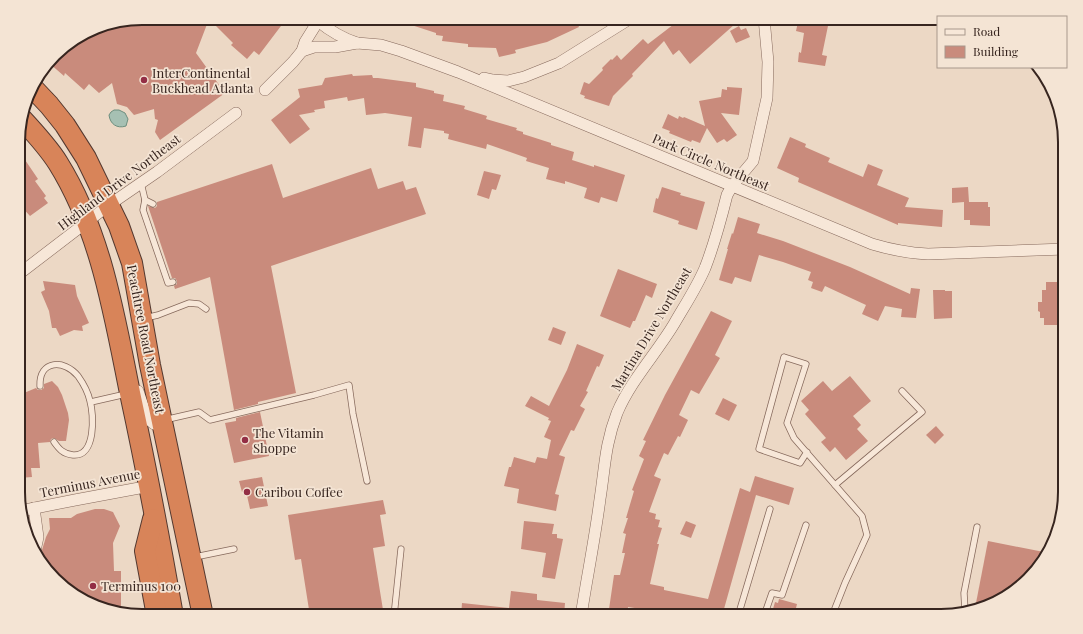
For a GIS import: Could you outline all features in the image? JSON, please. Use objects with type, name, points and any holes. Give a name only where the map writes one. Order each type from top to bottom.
[{"type":"highway","name":"Peachtree Road Northeast","points":[[37,92],[49,104],[65,125],[86,158],[120,229],[132,263],[150,365],[202,609]]},
{"type":"highway","name":"Peachtree Road Northeast","points":[[26,125],[57,162],[72,189],[100,256],[119,337],[150,486],[173,609]]},
{"type":"highway","points":[[155,513],[145,551],[156,609]]},
{"type":"street","points":[[265,90],[302,51],[305,42],[316,25]]},
{"type":"street","name":"Park Circle Northeast","points":[[326,25],[344,39],[357,43],[381,45],[458,72],[872,244],[908,253],[1058,249]]},
{"type":"street","points":[[458,72],[493,80],[508,81],[524,77],[559,63],[620,25]]},
{"type":"street","name":"Martina Drive Northeast","points":[[582,609],[601,498],[605,454],[610,432],[618,411],[634,383],[673,325],[696,287],[705,268],[727,195],[732,186],[754,161],[767,98],[768,62],[765,25]]},
{"type":"street","name":"Park Circle Northeast","points":[[302,51],[314,47],[335,47],[357,43]]},
{"type":"street","name":"Highland Drive Northeast","points":[[25,267],[236,113]]},
{"type":"street","points":[[119,337],[147,418],[154,424],[162,421]]},
{"type":"street","name":"Terminus Avenue","points":[[27,510],[150,486]]},
{"type":"street","name":"Terminus Avenue","points":[[34,508],[38,538],[37,543]]},
{"type":"lane","points":[[141,183],[145,200],[143,210],[168,284],[173,282]]},
{"type":"lane","points":[[145,200],[153,204]]},
{"type":"lane","points":[[142,319],[158,315],[189,303],[199,304],[206,310]]},
{"type":"lane","points":[[807,452],[800,463],[759,449],[784,357],[806,364],[787,423],[794,438],[807,452],[835,484],[862,516],[867,535],[835,609]]},
{"type":"lane","points":[[40,386],[45,369],[50,365],[58,364],[68,368],[77,375],[84,386],[90,402],[92,435],[89,444],[83,453],[75,455],[66,454],[59,450],[54,442]]},
{"type":"lane","points":[[162,421],[199,412],[210,420],[349,385],[353,414],[367,481]]},
{"type":"lane","points":[[835,484],[922,412],[902,391]]},
{"type":"lane","points":[[90,402],[130,393]]},
{"type":"lane","points":[[740,609],[770,509]]},
{"type":"lane","points":[[766,609],[772,593],[782,596],[806,525]]},
{"type":"lane","points":[[965,607],[964,593],[977,527]]},
{"type":"lane","points":[[191,558],[234,549]]},
{"type":"lane","points":[[395,609],[401,549]]},
{"type":"shaded area","points":[[114,110],[119,110],[125,113],[128,119],[126,126],[120,127],[112,123],[109,115]]},
{"type":"building","name":"InterContinental Buckhead Atlanta","points":[[207,25],[196,53],[225,93],[160,140],[155,132],[158,120],[155,119],[154,109],[134,115],[127,107],[117,104],[112,83],[99,93],[89,84],[84,90],[65,73],[64,76],[53,66],[54,65],[77,45],[97,34],[127,26]]},
{"type":"building","name":"InterContinental Buckhead Atlanta","points":[[215,25],[282,25],[259,55],[254,51],[247,59],[231,45],[233,43]]},
{"type":"building","points":[[411,25],[578,25],[579,27],[547,42],[515,50],[516,53],[499,57],[496,48],[468,47],[468,44],[442,41],[443,36],[436,35],[436,33]]},
{"type":"building","points":[[673,25],[734,25],[690,64],[679,50],[673,55],[664,41],[613,96],[609,106],[584,98],[585,96],[580,94],[584,82],[589,84],[603,70],[602,68],[611,59],[612,60],[617,55],[621,60],[643,39],[648,44]]},
{"type":"building","points":[[797,25],[828,25],[822,55],[827,56],[825,66],[798,62],[804,33],[796,31]]},
{"type":"building","points":[[739,26],[741,30],[746,28],[750,37],[736,43],[730,31]]},
{"type":"building","points":[[352,74],[353,76],[372,75],[373,78],[416,83],[416,87],[444,95],[443,101],[465,106],[464,109],[487,116],[486,119],[517,128],[516,130],[523,132],[523,134],[574,152],[572,160],[625,175],[617,202],[601,197],[599,203],[584,198],[587,188],[565,181],[565,184],[546,179],[549,168],[526,161],[527,158],[487,144],[486,149],[448,139],[449,134],[444,133],[444,131],[424,128],[421,148],[408,146],[412,117],[385,113],[366,115],[364,98],[348,101],[347,97],[324,101],[325,108],[314,110],[315,112],[299,115],[310,129],[290,144],[271,120],[300,97],[298,89],[322,85],[325,78]]},
{"type":"building","points":[[727,87],[742,88],[742,90],[739,115],[721,113],[737,135],[727,142],[724,139],[717,143],[707,128],[700,143],[692,140],[691,142],[669,133],[670,131],[662,128],[668,114],[678,119],[679,116],[684,117],[705,126],[699,101],[721,97],[722,89],[727,90]]},
{"type":"building","points":[[790,137],[806,144],[805,147],[830,158],[828,162],[863,177],[868,164],[883,170],[877,185],[909,198],[905,207],[943,210],[942,227],[898,223],[898,225],[798,182],[799,178],[777,168]]},
{"type":"building","points":[[25,160],[38,179],[35,181],[46,196],[44,198],[48,203],[30,216],[25,211]]},
{"type":"building","points":[[272,164],[283,198],[371,168],[378,189],[403,181],[406,190],[416,187],[426,214],[271,266],[296,393],[258,402],[258,404],[234,410],[210,277],[175,289],[174,286],[177,284],[177,281],[175,278],[172,278],[148,206],[155,208],[157,206],[157,202]]},
{"type":"building","points":[[484,171],[501,175],[496,190],[492,189],[489,199],[477,195]]},
{"type":"building","points":[[662,187],[681,193],[680,195],[705,202],[697,230],[678,224],[679,221],[653,212],[656,198],[658,199]]},
{"type":"building","points":[[968,187],[969,202],[988,202],[988,207],[990,207],[990,226],[970,225],[970,220],[964,220],[964,202],[952,203],[952,188]]},
{"type":"building","points":[[738,217],[760,224],[757,233],[783,241],[850,267],[910,294],[911,288],[920,289],[916,318],[901,317],[902,309],[885,306],[878,321],[862,314],[866,305],[825,286],[822,292],[811,288],[813,282],[808,280],[811,272],[759,255],[751,282],[735,277],[732,284],[719,280],[727,249]]},
{"type":"building","points":[[618,269],[657,284],[652,298],[646,295],[635,321],[633,321],[630,328],[600,316]]},
{"type":"building","points":[[43,281],[75,285],[77,296],[89,323],[82,326],[83,331],[74,330],[60,336],[56,328],[52,328],[49,311],[41,292],[45,290]]},
{"type":"building","points":[[1046,282],[1058,282],[1058,325],[1044,325],[1044,318],[1040,318],[1038,302],[1042,302],[1042,290],[1046,290]]},
{"type":"building","points":[[933,290],[952,291],[952,318],[934,319]]},
{"type":"building","points":[[711,311],[732,321],[715,355],[720,358],[699,394],[691,390],[679,415],[688,420],[680,437],[678,436],[668,455],[664,453],[654,476],[661,479],[649,512],[656,514],[655,519],[660,520],[658,527],[662,528],[657,544],[659,544],[650,584],[664,587],[664,590],[708,599],[740,488],[750,492],[755,476],[794,488],[789,505],[756,495],[724,609],[641,609],[628,607],[628,609],[609,609],[614,575],[620,575],[625,553],[622,553],[626,534],[623,533],[634,491],[632,490],[644,459],[639,456],[646,441],[643,440],[665,395]]},
{"type":"building","points":[[553,327],[566,332],[561,345],[548,340]]},
{"type":"building","points":[[577,344],[604,355],[599,367],[597,366],[586,391],[588,392],[580,406],[585,409],[574,431],[571,430],[559,455],[565,457],[555,494],[559,495],[556,511],[517,503],[519,489],[504,486],[509,467],[511,467],[514,457],[535,463],[537,457],[547,459],[551,440],[544,437],[551,421],[548,420],[549,418],[525,406],[531,396],[549,406],[567,370]]},
{"type":"building","points":[[850,376],[871,401],[853,416],[861,425],[857,429],[868,441],[846,460],[835,447],[830,452],[821,442],[826,438],[805,414],[809,410],[801,401],[823,381],[832,391]]},
{"type":"building","points":[[52,381],[58,387],[62,395],[69,420],[66,441],[59,441],[54,438],[51,439],[50,442],[38,443],[40,468],[31,468],[32,477],[25,478],[25,393],[36,388],[41,390],[44,388],[44,384]]},
{"type":"building","points":[[723,398],[737,405],[729,421],[715,414]]},
{"type":"building","points":[[260,412],[269,456],[234,463],[225,423],[236,421],[236,418]]},
{"type":"building","points":[[936,426],[944,435],[935,444],[926,435]]},
{"type":"building","points":[[262,477],[268,506],[250,509],[246,491],[242,492],[239,481]]},
{"type":"building","points":[[383,500],[386,514],[380,515],[385,546],[373,548],[383,609],[309,609],[301,559],[295,560],[288,515]]},
{"type":"building","points":[[95,509],[104,509],[113,512],[120,526],[113,543],[114,571],[121,571],[121,607],[97,600],[77,589],[54,569],[43,553],[42,550],[50,529],[49,518],[71,518],[77,514]]},
{"type":"building","points":[[524,521],[554,524],[552,534],[557,534],[557,538],[563,539],[555,579],[542,577],[546,553],[521,549]]},
{"type":"building","points":[[686,521],[696,525],[691,538],[680,534]]},
{"type":"building","points":[[988,541],[1042,552],[1024,575],[1012,585],[986,600],[976,603]]},
{"type":"building","points":[[511,591],[537,594],[537,600],[565,603],[565,609],[462,609],[462,603],[509,608]]},
{"type":"building","points":[[779,599],[797,604],[796,609],[773,609],[775,602],[778,603]]},
{"type":"place","name":"InterContinental Buckhead Atlanta","points":[[144,80]]},
{"type":"place","name":"The Vitamin Shoppe","points":[[245,440]]},
{"type":"place","name":"Caribou Coffee","points":[[247,492]]},
{"type":"place","name":"Terminus 100","points":[[93,586]]}]
